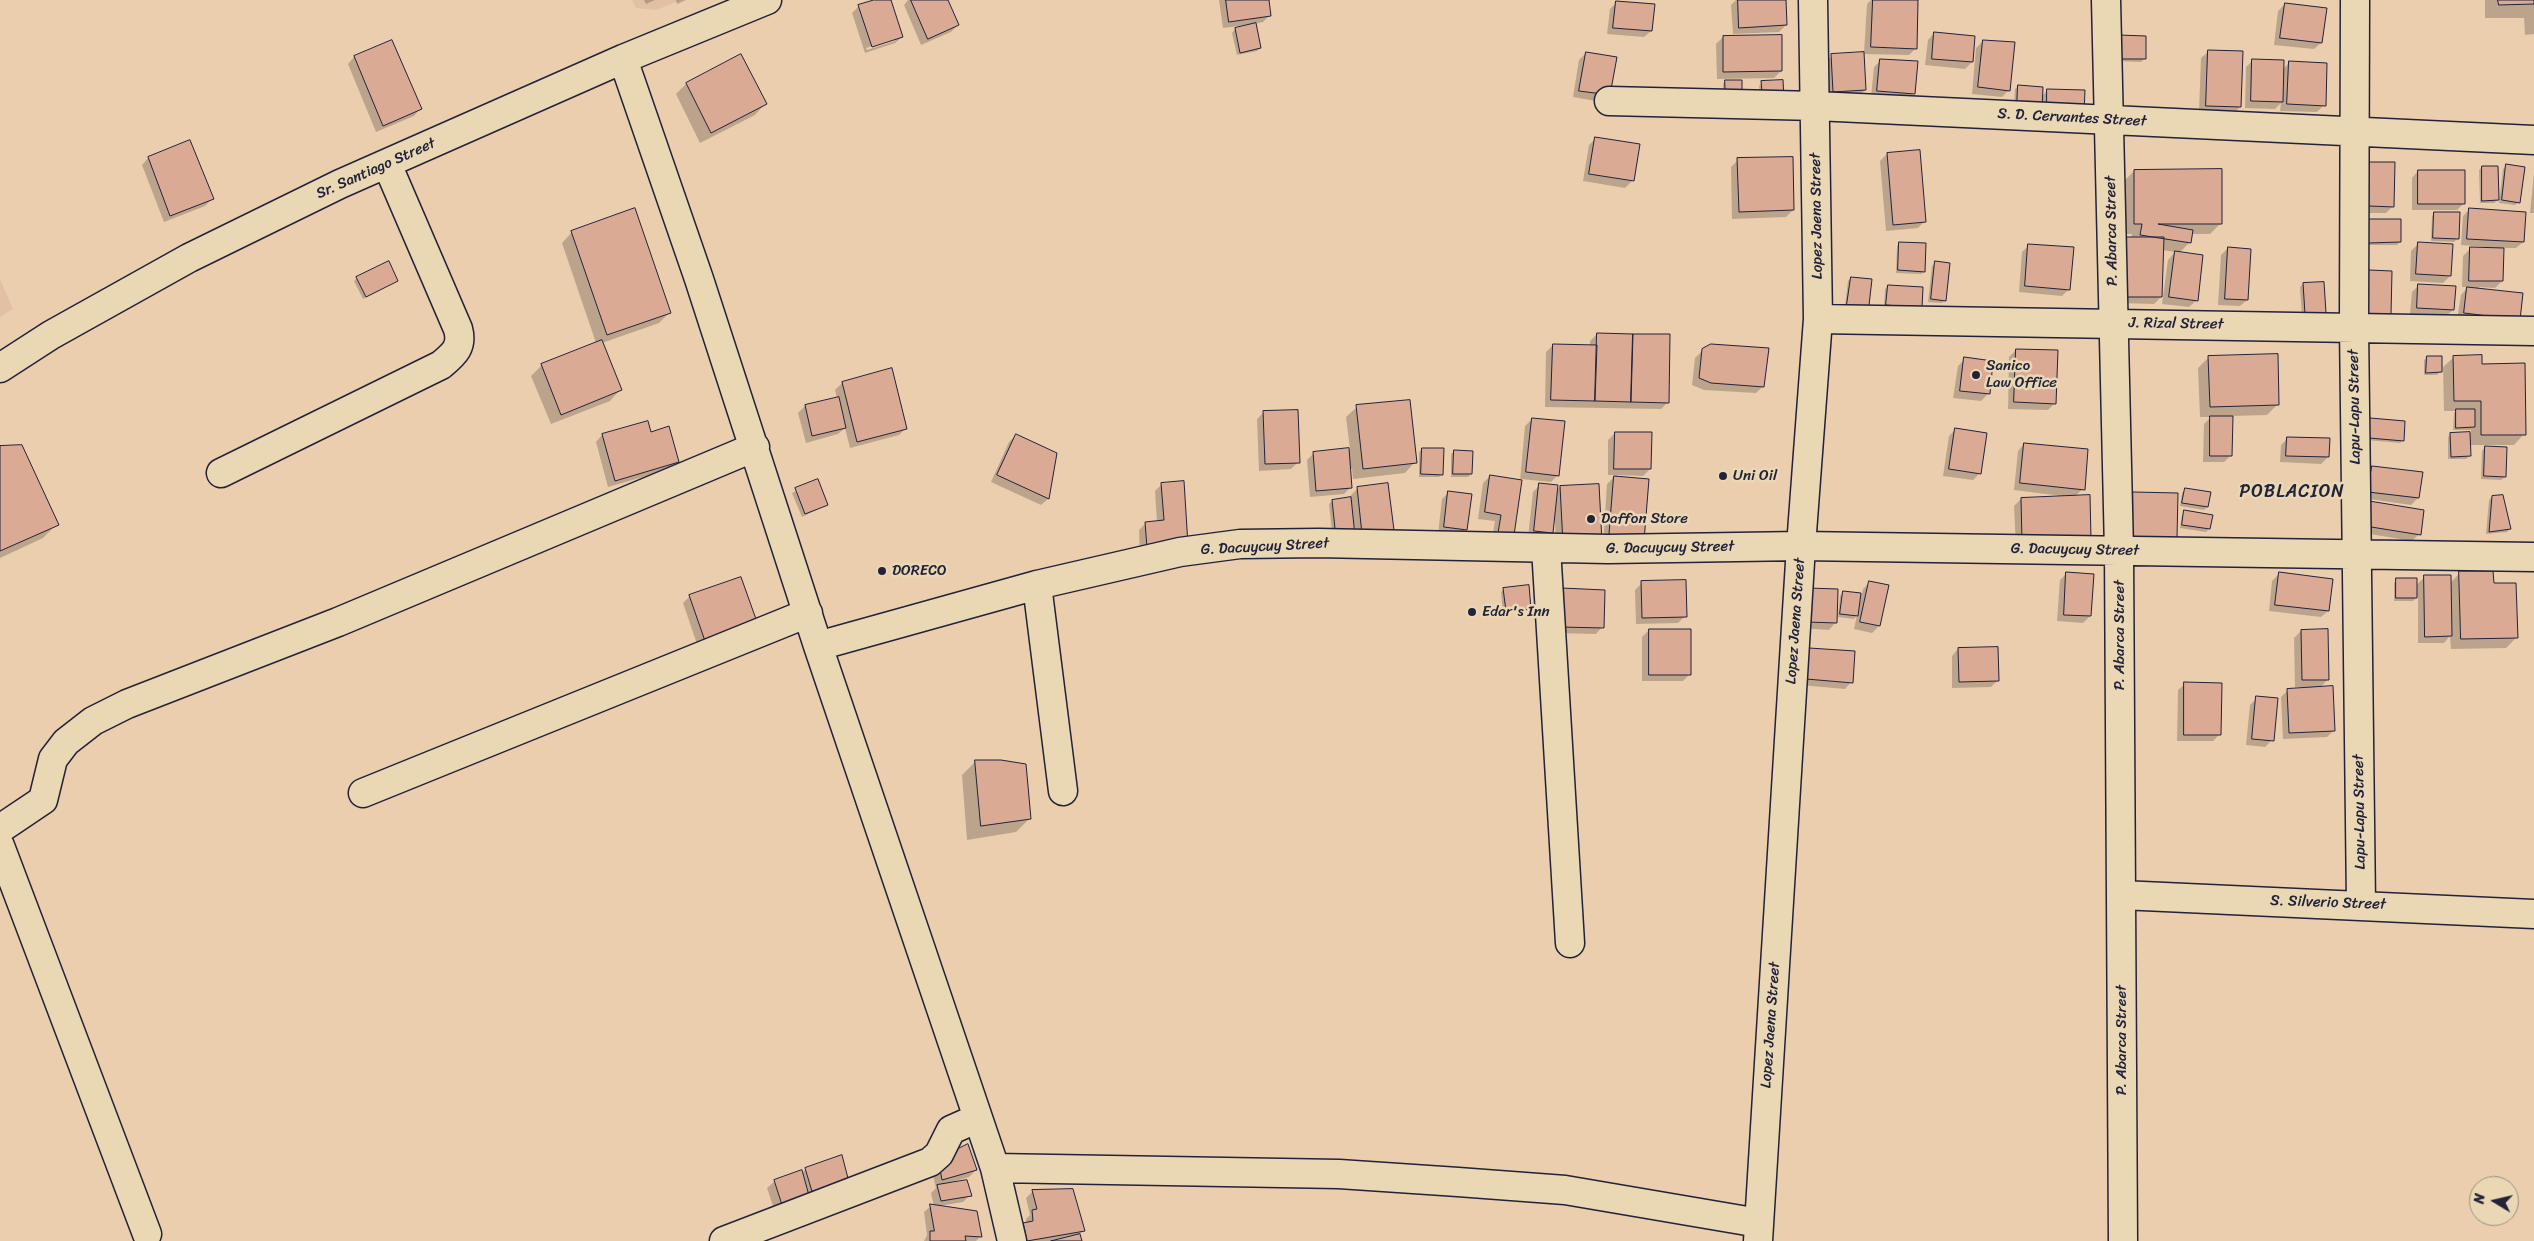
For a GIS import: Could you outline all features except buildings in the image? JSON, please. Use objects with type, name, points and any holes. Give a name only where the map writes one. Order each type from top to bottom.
[{"type":"street","name":"Sr. Santiago Street","points":[[0,368],[51,335],[189,258],[388,164],[623,59],[767,0]]},
{"type":"street","name":"Lopez Jaena Street","points":[[1758,1232],[1801,546],[1818,319],[1813,0]]},
{"type":"street","name":"P. Abarca Street","points":[[2106,0],[2119,551],[2123,1241]]},
{"type":"street","name":"Lapu-Lapu Street","points":[[2355,0],[2354,326],[2362,904]]},
{"type":"street","points":[[623,59],[754,447],[818,646],[995,1168],[1012,1241]]},
{"type":"street","name":"S. D. Cervantes Street","points":[[1609,101],[1816,106],[2534,140]]},
{"type":"street","points":[[222,473],[441,364],[456,353],[460,338],[458,329],[388,164]]},
{"type":"street","name":"J. Rizal Street","points":[[1818,319],[2354,326],[2534,331]]},
{"type":"street","points":[[0,829],[43,800],[53,759],[66,742],[93,722],[127,704],[338,622],[754,447]]},
{"type":"street","name":"G. Dacuycuy Street","points":[[818,646],[1037,585],[1180,552],[1240,544],[1318,543],[1546,548],[1801,546],[2534,557]]},
{"type":"street","points":[[1546,548],[1570,943]]},
{"type":"street","points":[[1037,585],[1063,791]]},
{"type":"street","points":[[363,793],[808,614]]},
{"type":"street","points":[[0,846],[147,1234]]},
{"type":"street","name":"S. Silverio Street","points":[[2121,895],[2362,904],[2534,914]]},
{"type":"street","points":[[724,1241],[930,1162],[939,1154],[951,1130],[978,1118]]},
{"type":"street","points":[[995,1168],[1339,1174],[1566,1190],[1758,1232]]},
{"type":"shaded area","points":[[632,0],[681,0],[656,10],[636,8]]},
{"type":"shaded area","points":[[0,279],[13,309],[0,317]]},
{"type":"place","name":"Sanico Law Office","points":[[1976,375]]},
{"type":"place","name":"Uni Oil","points":[[1723,476]]},
{"type":"place","name":"Daffon Store","points":[[1591,519]]},
{"type":"place","name":"DORECO","points":[[882,571]]},
{"type":"place","name":"Edar's Inn","points":[[1472,612]]},
{"type":"district","name":"POBLACION","points":[[2292,492]]}]
